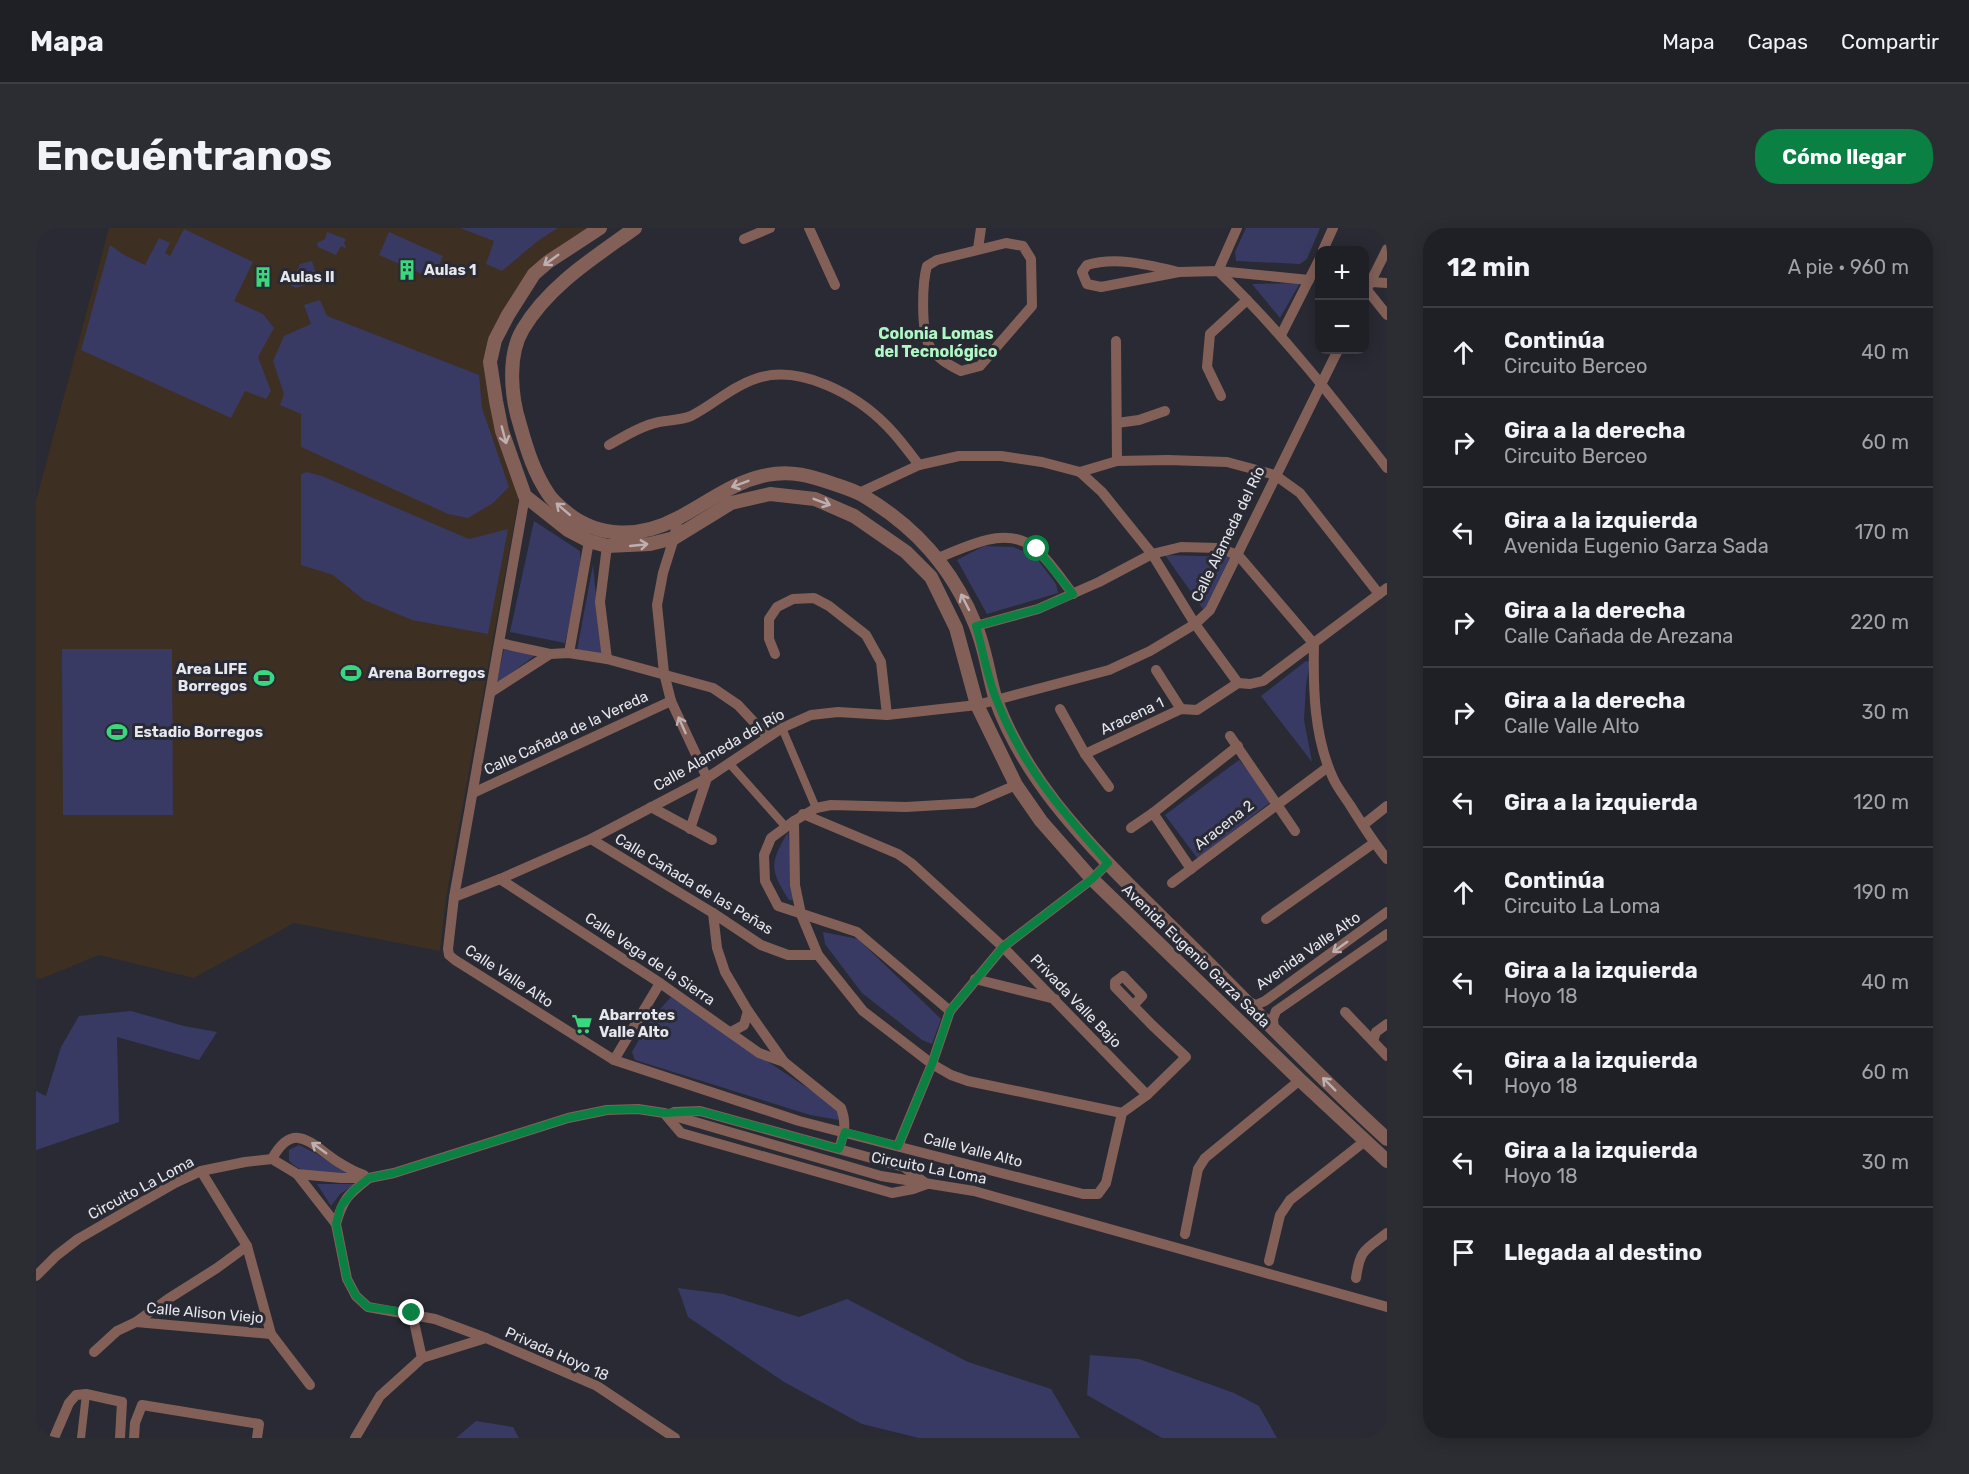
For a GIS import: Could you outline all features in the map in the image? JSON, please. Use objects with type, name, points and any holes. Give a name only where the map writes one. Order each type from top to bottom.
[{"type":"street","name":"Avenida Eugenio Garza Sada","points":[[635,228],[552,290],[521,331],[512,366],[515,410],[532,467],[551,499],[578,522],[597,530],[620,532],[649,530],[678,518],[737,484],[766,475],[786,472],[807,474],[859,493],[909,527],[938,558],[952,578],[976,626],[996,699],[1020,752],[1054,802],[1108,863],[1387,1139]]},
{"type":"street","points":[[809,228],[835,285]]},
{"type":"street","points":[[978,249],[981,228]]},
{"type":"street","points":[[1218,271],[1237,228]]},
{"type":"street","points":[[1325,246],[1333,228]]},
{"type":"street","points":[[744,239],[766,229]]},
{"type":"street","points":[[525,496],[502,431],[496,401],[490,362],[495,340],[534,274],[548,262],[596,231],[604,251]]},
{"type":"street","points":[[1006,243],[1023,246],[1031,259],[1032,306],[980,366],[962,371],[943,362],[928,344],[923,313],[923,279],[927,266],[937,260],[978,249],[1006,243]]},
{"type":"street","points":[[1369,285],[1387,249]]},
{"type":"street","points":[[1179,272],[1104,260],[1087,265],[1082,272],[1087,284],[1101,287],[1179,272],[1218,271],[1309,280]]},
{"type":"street","points":[[1281,335],[1315,268]]},
{"type":"street","points":[[1218,271],[1281,335],[1387,468]]},
{"type":"street","points":[[1369,288],[1387,283]]},
{"type":"street","points":[[1369,292],[1387,315]]},
{"type":"street","points":[[1221,396],[1207,367],[1210,334],[1247,300]]},
{"type":"street","points":[[1116,341],[1117,461]]},
{"type":"street","name":"Calle Alameda del Río","points":[[454,897],[591,839],[706,778],[767,736],[812,715],[838,712],[887,715],[977,705],[1108,670],[1150,651],[1195,624],[1210,610],[1336,354]]},
{"type":"street","points":[[609,445],[646,426],[687,417],[717,401],[734,388],[756,378],[793,376],[829,386],[860,402],[888,427],[919,465]]},
{"type":"street","points":[[1117,423],[1139,420],[1165,411]]},
{"type":"street","points":[[859,493],[919,465],[959,456],[1001,456],[1042,462],[1080,472],[1102,492],[1152,554],[1195,624],[1238,682]]},
{"type":"street","points":[[1080,472],[1117,461],[1168,460],[1227,462],[1275,475],[1300,493],[1383,591],[1263,681],[1250,684],[1238,682],[1197,710],[1181,709]]},
{"type":"street","name":"Avenida Eugenio Garza Sada","points":[[525,496],[568,530],[589,541],[607,546],[631,546],[674,538],[731,503],[770,494],[815,499],[854,516],[906,552],[931,578],[956,628],[977,705],[1016,785],[1041,820],[1092,879],[1387,1161]]},
{"type":"street","name":"Calle Valle Alto","points":[[525,496],[454,897],[449,955],[614,1060],[800,1121],[1083,1194],[1098,1194],[1106,1184],[1122,1113]]},
{"type":"street","points":[[678,518],[657,605],[664,673],[671,701],[706,778],[690,828]]},
{"type":"street","points":[[938,558],[989,538],[1004,537],[1021,541],[1037,549],[1073,594]]},
{"type":"street","points":[[569,653],[589,541]]},
{"type":"street","points":[[607,546],[600,602],[607,659]]},
{"type":"street","points":[[976,626],[1038,609],[1152,554],[1190,547],[1218,548],[1238,555],[1314,644],[1315,712],[1328,766],[1333,779],[1374,843],[1387,859]]},
{"type":"street","points":[[775,654],[769,639],[769,619],[777,607],[793,599],[814,598],[829,606],[866,635],[881,662],[887,715]]},
{"type":"street","points":[[500,643],[550,654],[569,653],[607,659],[713,688],[738,705],[767,736]]},
{"type":"street","points":[[491,692],[550,654]]},
{"type":"street","name":"Aracena 1","points":[[1085,754],[1181,709],[1156,670]]},
{"type":"street","name":"Calle Cañada de la Vereda","points":[[473,793],[671,701]]},
{"type":"street","points":[[1060,709],[1085,754],[1109,787]]},
{"type":"street","points":[[782,728],[816,808]]},
{"type":"street","name":"Aracena 2","points":[[1230,735],[1295,831]]},
{"type":"street","points":[[1131,828],[1238,746]]},
{"type":"street","points":[[729,763],[789,823],[795,885],[801,914],[818,954],[863,1011],[932,1064],[951,1075],[968,1081],[1122,1113],[1147,1095],[1186,1057],[1133,1006]]},
{"type":"street","name":"Aracena 2","points":[[1172,883],[1328,766]]},
{"type":"street","points":[[950,1011],[857,932],[778,906],[765,881],[764,855],[771,838],[789,823],[816,808],[831,805],[906,807],[974,804],[1016,785]]},
{"type":"street","points":[[1363,825],[1387,806]]},
{"type":"street","points":[[651,807],[712,840]]},
{"type":"street","name":"Aracena 2","points":[[1153,813],[1191,869]]},
{"type":"street","name":"Privada Valle Bajo","points":[[804,814],[898,854],[911,863],[1003,947],[1147,1095]]},
{"type":"street","name":"Calle Cañada de las Peñas","points":[[591,839],[761,945],[788,955],[818,954]]},
{"type":"street","points":[[1266,919],[1374,843]]},
{"type":"street","points":[[898,1146],[932,1064],[950,1011],[1003,947],[1092,879],[1108,863]]},
{"type":"street","name":"Calle Vega de la Sierra","points":[[500,879],[660,983],[759,1053],[784,1062]]},
{"type":"street","name":"Avenida Valle Alto","points":[[1244,999],[1256,1005],[1265,1001],[1387,912]]},
{"type":"street","points":[[713,913],[717,948],[725,972],[748,1011],[784,1062],[841,1108],[846,1119],[845,1132],[839,1149]]},
{"type":"street","name":"Avenida Valle Alto","points":[[1274,1029],[1273,1019],[1276,1011],[1387,934]]},
{"type":"street","points":[[975,979],[1055,999]]},
{"type":"street","points":[[614,1060],[660,983]]},
{"type":"street","points":[[731,1032],[744,1025],[748,1011]]},
{"type":"street","points":[[1345,1012],[1385,1052]]},
{"type":"street","points":[[1373,1041],[1376,1032],[1387,1024]]},
{"type":"street","points":[[1185,1234],[1198,1169],[1205,1158],[1300,1080]]},
{"type":"street","name":"Circuito La Loma","points":[[36,1276],[78,1239],[175,1183],[201,1171],[272,1159],[297,1174],[369,1178],[394,1173],[568,1118],[607,1110],[638,1109],[664,1113],[881,1176],[974,1191],[1387,1307]]},
{"type":"street","points":[[664,1113],[700,1111],[904,1167],[927,1184]]},
{"type":"street","points":[[1347,1124],[1358,1112]]},
{"type":"street","points":[[272,1159],[279,1146],[286,1141],[294,1138],[306,1140],[316,1144],[344,1166],[369,1178],[353,1191],[341,1206],[336,1224]]},
{"type":"street","points":[[1269,1261],[1280,1215],[1290,1200],[1365,1141]]},
{"type":"street","name":"Calle Alison Viejo","points":[[201,1171],[247,1246],[271,1334],[310,1385]]},
{"type":"street","points":[[297,1174],[336,1224]]},
{"type":"street","name":"Privada Hoyo 18","points":[[336,1224],[347,1279],[356,1296],[368,1307],[435,1318],[486,1338],[597,1386],[675,1438]]},
{"type":"street","points":[[1356,1278],[1361,1254],[1387,1233]]},
{"type":"street","name":"Calle Alison Viejo","points":[[94,1352],[117,1331],[136,1322],[247,1246]]},
{"type":"street","points":[[412,1313],[422,1358]]},
{"type":"street","name":"Calle Alison Viejo","points":[[136,1322],[271,1334]]},
{"type":"street","points":[[355,1438],[380,1396],[422,1358],[486,1338]]},
{"type":"street","points":[[54,1438],[69,1403],[76,1395],[86,1394],[122,1402],[120,1438]]},
{"type":"street","points":[[81,1438],[86,1394]]},
{"type":"street","points":[[134,1438],[135,1423],[142,1405],[259,1424],[257,1438]]},
{"type":"shaded area","points":[[109,228],[591,228],[538,264],[488,363],[519,497],[446,898],[440,951],[294,923],[194,978],[99,955],[41,979],[36,978],[36,501]]},
{"type":"shaded area","points":[[460,228],[558,228],[539,240],[502,271],[486,264],[494,241]]},
{"type":"shaded area","points":[[1246,228],[1320,228],[1307,259],[1300,264],[1236,261],[1235,252]]},
{"type":"shaded area","points":[[184,229],[253,262],[234,301],[263,314],[274,328],[258,357],[271,391],[266,399],[245,391],[231,418],[81,350],[110,245],[145,265],[159,238],[170,243],[165,253],[170,256]]},
{"type":"shaded area","points":[[327,232],[346,239],[344,243],[347,249],[341,246],[336,255],[318,247],[317,243],[325,239]]},
{"type":"shaded area","points":[[389,232],[443,256],[433,279],[379,255]]},
{"type":"shaded area","points":[[312,261],[318,281],[296,288],[290,285],[300,264]]},
{"type":"shaded area","points":[[1300,283],[1280,318],[1252,284]]},
{"type":"shaded area","points":[[320,300],[327,316],[479,375],[482,408],[509,487],[493,503],[468,518],[448,514],[301,447],[301,414],[280,405],[284,394],[273,361],[284,336],[311,324],[304,305]]},
{"type":"shaded area","points":[[307,472],[322,476],[469,539],[508,529],[488,634],[412,620],[364,600],[333,575],[301,565],[301,474]]},
{"type":"shaded area","points":[[534,521],[580,551],[581,570],[565,643],[510,632]]},
{"type":"shaded area","points":[[984,546],[1013,547],[1035,556],[1056,584],[1058,593],[987,614],[957,560]]},
{"type":"shaded area","points":[[1165,555],[1233,557],[1208,608],[1203,609]]},
{"type":"shaded area","points":[[593,565],[602,656],[577,650]]},
{"type":"shaded area","name":"Estadio Borregos","points":[[62,649],[172,649],[173,815],[63,815]]},
{"type":"shaded area","points":[[504,649],[537,654],[496,684]]},
{"type":"shaded area","points":[[1306,661],[1310,662],[1304,720],[1312,762],[1261,696]]},
{"type":"shaded area","points":[[1239,760],[1273,800],[1198,859],[1165,815]]},
{"type":"shaded area","points":[[788,832],[795,900],[789,900],[782,889],[774,866],[778,851]]},
{"type":"shaded area","points":[[823,932],[858,939],[941,1019],[932,1044],[922,1040],[862,993],[825,944]]},
{"type":"shaded area","points":[[671,997],[827,1101],[840,1112],[839,1120],[810,1115],[635,1060],[632,1052],[650,1020]]},
{"type":"shaded area","points":[[131,1011],[184,1026],[217,1032],[199,1060],[117,1037],[119,1122],[36,1150],[36,1091],[46,1096],[61,1047],[79,1016]]},
{"type":"shaded area","points":[[299,1145],[348,1174],[308,1172],[294,1165],[289,1160],[289,1150]]},
{"type":"shaded area","points":[[317,1184],[356,1184],[340,1194],[331,1206]]},
{"type":"shaded area","points":[[678,1288],[723,1294],[799,1317],[847,1299],[968,1362],[1051,1389],[1080,1438],[919,1438],[862,1424],[784,1382],[688,1317]]},
{"type":"shaded area","points":[[1090,1355],[1139,1359],[1234,1393],[1259,1406],[1277,1438],[1162,1438],[1087,1395]]},
{"type":"shaded area","points":[[476,1421],[513,1427],[519,1438],[456,1438]]},
{"type":"place","name":"Aulas 1","points":[[407,270]]},
{"type":"place","name":"Aulas II","points":[[263,277]]},
{"type":"place","name":"Arena Borregos","points":[[351,673]]},
{"type":"place","name":"Area LIFE Borregos","points":[[264,678]]},
{"type":"place","name":"Estadio Borregos","points":[[117,732]]},
{"type":"place","name":"Abarrotes Valle Alto","points":[[582,1024]]},
{"type":"district","name":"Colonia Lomas del Tecnológico","points":[[936,342]]},
{"type":"route","points":[[412,1313],[368,1307],[356,1296],[347,1279],[336,1224],[341,1206],[353,1191],[369,1178],[394,1173],[568,1118],[607,1110],[638,1109],[664,1113],[700,1111],[839,1149],[845,1132],[898,1146],[932,1064],[950,1011],[1003,947],[1092,879],[1108,863],[1054,802],[1020,752],[996,699],[976,626],[1038,609],[1073,594],[1037,549]]}]
